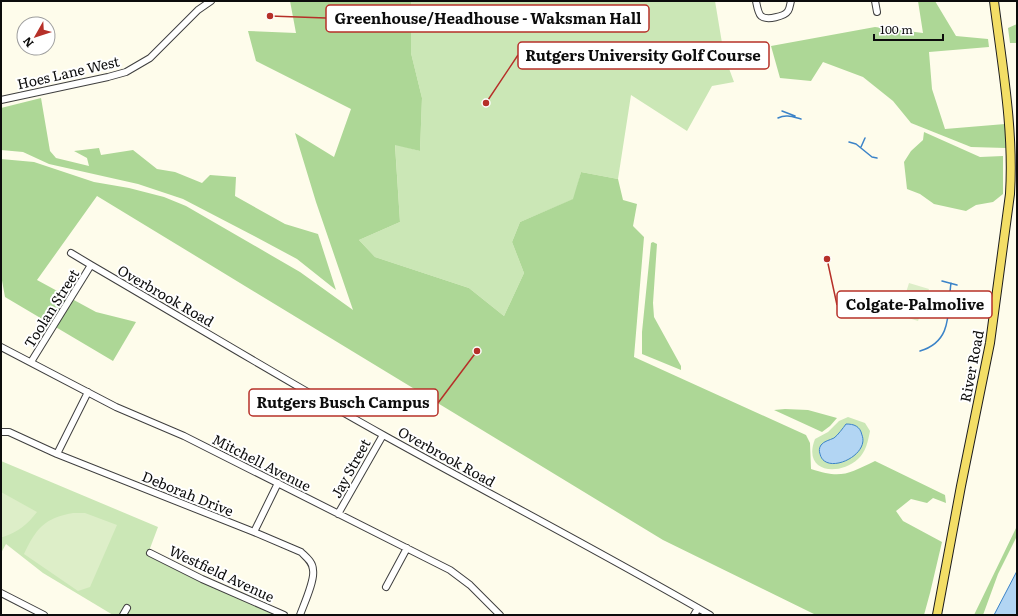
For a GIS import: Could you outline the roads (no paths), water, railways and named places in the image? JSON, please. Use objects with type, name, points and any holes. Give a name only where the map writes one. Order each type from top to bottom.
[{"type":"main road","name":"River Road","points":[[937,615],[990,343],[1014,174],[1009,114],[994,1]]},
{"type":"street","name":"Hoes Lane West","points":[[1,100],[126,72],[150,58],[198,10],[211,1]]},
{"type":"street","points":[[756,1],[759,13],[768,19],[785,14],[788,11],[791,1]]},
{"type":"street","points":[[875,1],[877,12]]},
{"type":"street","name":"Overbrook Road","points":[[71,253],[383,435],[710,615]]},
{"type":"street","name":"Toolan Street","points":[[31,362],[91,265]]},
{"type":"street","name":"Mitchell Avenue","points":[[1,347],[116,407],[184,436],[450,570],[470,585],[500,615]]},
{"type":"street","points":[[57,454],[88,392]]},
{"type":"street","name":"Deborah Drive","points":[[1,432],[9,432],[57,454],[301,552],[312,564],[313,577],[300,615]]},
{"type":"street","name":"Jay Street","points":[[338,514],[383,435]]},
{"type":"street","points":[[254,532],[278,483]]},
{"type":"street","points":[[386,587],[407,548]]},
{"type":"street","name":"Westfield Avenue","points":[[150,553],[202,579],[284,615]]},
{"type":"street","points":[[1,593],[44,615]]},
{"type":"street","points":[[123,615],[127,608]]},
{"type":"street","points":[[694,615],[698,608]]},
{"type":"water","points":[[846,424],[852,424],[860,429],[863,443],[860,450],[846,461],[830,463],[824,460],[819,452],[821,445],[834,438]]},
{"type":"water","points":[[1017,571],[1017,615],[994,615]]},
{"type":"waterway","points":[[782,111],[795,116]]},
{"type":"waterway","points":[[778,118],[787,116],[801,119]]},
{"type":"waterway","points":[[861,147],[865,138]]},
{"type":"waterway","points":[[849,142],[856,144],[872,157],[877,158]]},
{"type":"waterway","points":[[942,281],[957,285]]},
{"type":"waterway","points":[[920,351],[939,340],[944,332],[947,323],[951,283]]},
{"type":"place","name":"Greenhouse/Headhouse - Waksman Hall","points":[[270,16]]},
{"type":"place","name":"Rutgers University Golf Course","points":[[486,103]]},
{"type":"place","name":"Colgate-Palmolive","points":[[827,259]]},
{"type":"place","name":"Rutgers Busch Campus","points":[[477,351]]}]
